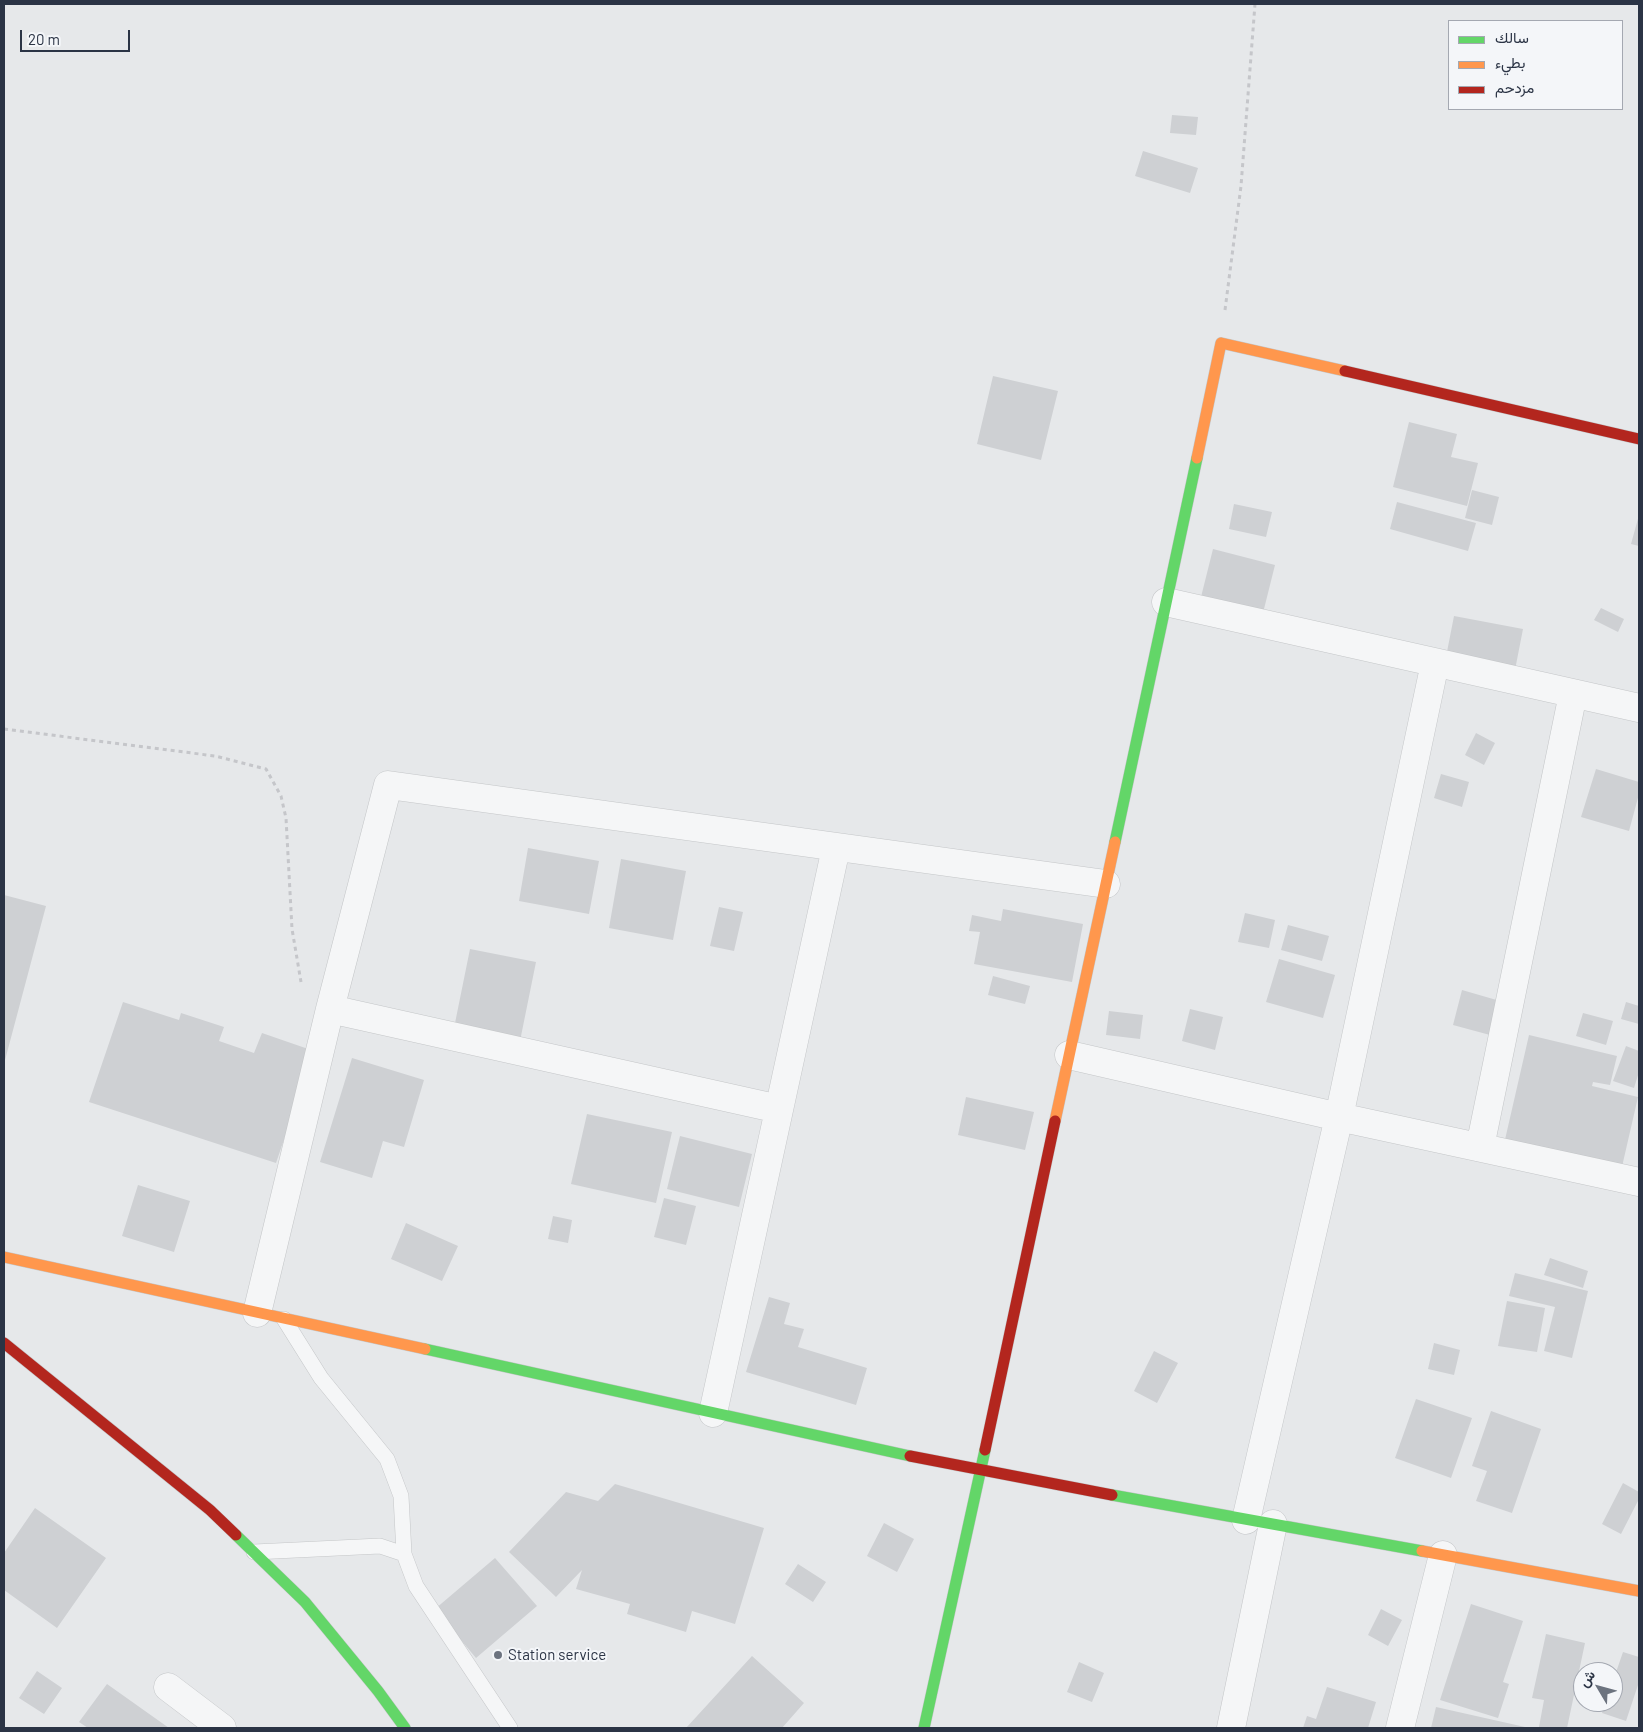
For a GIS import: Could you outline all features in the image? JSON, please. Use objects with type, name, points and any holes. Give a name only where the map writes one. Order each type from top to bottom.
[{"type":"street","points":[[924,1728],[981,1471],[1221,343],[1639,439]]},
{"type":"street","points":[[1166,602],[1639,708]]},
{"type":"street","points":[[1246,1520],[1339,1117],[1435,663]]},
{"type":"street","points":[[1480,1147],[1574,694]]},
{"type":"street","points":[[257,1312],[330,1009],[388,785],[1106,884]]},
{"type":"street","points":[[713,1413],[836,848]]},
{"type":"street","points":[[330,1009],[779,1109]]},
{"type":"street","points":[[1069,1055],[1339,1117],[1639,1182]]},
{"type":"street","points":[[4,1257],[981,1471],[1639,1591]]},
{"type":"street","points":[[4,1343],[210,1510],[254,1552],[305,1602],[378,1690],[406,1728]]},
{"type":"street","points":[[1231,1728],[1273,1524]]},
{"type":"street","points":[[1400,1728],[1443,1555]]},
{"type":"street","points":[[168,1687],[222,1728]]},
{"type":"lane","points":[[284,1319],[321,1378],[387,1459],[401,1496],[404,1554],[416,1586],[510,1728]]},
{"type":"lane","points":[[254,1552],[380,1546],[404,1554]]},
{"type":"path","points":[[1221,343],[1241,186],[1255,4]]},
{"type":"path","points":[[4,729],[216,756],[266,769],[281,796],[286,818],[292,929],[302,990],[311,1005],[330,1009]]},
{"type":"building","points":[[1172,115],[1198,117],[1196,135],[1170,133]]},
{"type":"building","points":[[1143,151],[1198,168],[1190,193],[1135,176]]},
{"type":"building","points":[[993,376],[1058,391],[1041,460],[977,444]]},
{"type":"building","points":[[1409,422],[1457,434],[1451,457],[1478,463],[1467,506],[1393,487]]},
{"type":"building","points":[[1472,490],[1499,497],[1492,525],[1465,518]]},
{"type":"building","points":[[1397,502],[1476,523],[1468,551],[1390,529]]},
{"type":"building","points":[[1234,504],[1272,512],[1266,537],[1229,529]]},
{"type":"building","points":[[1639,515],[1639,546],[1631,544]]},
{"type":"building","points":[[1213,549],[1275,565],[1261,621],[1199,605]]},
{"type":"building","points":[[1601,608],[1624,619],[1618,632],[1594,620]]},
{"type":"building","points":[[1454,616],[1523,629],[1514,675],[1445,662]]},
{"type":"building","points":[[1476,733],[1495,743],[1484,765],[1465,755]]},
{"type":"building","points":[[1596,769],[1639,782],[1639,794],[1629,831],[1581,817]]},
{"type":"building","points":[[1441,774],[1469,782],[1462,807],[1434,798]]},
{"type":"building","points":[[528,848],[599,861],[589,914],[519,901]]},
{"type":"building","points":[[621,859],[686,871],[673,940],[609,928]]},
{"type":"building","points":[[4,895],[46,906],[4,1064]]},
{"type":"building","points":[[719,907],[743,912],[734,951],[710,946]]},
{"type":"building","points":[[1003,909],[1083,924],[1072,982],[974,964],[980,932],[969,931],[972,915],[1001,921]]},
{"type":"building","points":[[1245,913],[1275,920],[1269,948],[1238,942]]},
{"type":"building","points":[[1288,925],[1329,936],[1322,961],[1281,950]]},
{"type":"building","points":[[470,949],[536,962],[520,1041],[454,1028]]},
{"type":"building","points":[[1279,959],[1335,975],[1323,1018],[1266,1002]]},
{"type":"building","points":[[993,976],[1030,986],[1025,1004],[988,995]]},
{"type":"building","points":[[1462,990],[1500,1001],[1490,1035],[1453,1025]]},
{"type":"building","points":[[123,1002],[179,1020],[181,1013],[224,1027],[219,1041],[254,1053],[262,1033],[314,1051],[276,1163],[89,1102]]},
{"type":"building","points":[[1626,1002],[1639,1006],[1639,1024],[1621,1019]]},
{"type":"building","points":[[1190,1009],[1223,1017],[1215,1050],[1182,1041]]},
{"type":"building","points":[[1109,1011],[1143,1015],[1140,1039],[1106,1035]]},
{"type":"building","points":[[1583,1013],[1613,1021],[1606,1045],[1576,1036]]},
{"type":"building","points":[[1529,1035],[1617,1056],[1610,1085],[1593,1082],[1592,1086],[1638,1097],[1621,1171],[1504,1144]]},
{"type":"building","points":[[1626,1046],[1639,1051],[1639,1072],[1634,1088],[1613,1081]]},
{"type":"building","points":[[352,1058],[424,1080],[404,1147],[383,1141],[372,1178],[320,1162]]},
{"type":"building","points":[[966,1097],[1034,1112],[1025,1150],[958,1135]]},
{"type":"building","points":[[587,1114],[672,1132],[656,1203],[571,1184]]},
{"type":"building","points":[[680,1136],[752,1154],[739,1207],[667,1189]]},
{"type":"building","points":[[138,1185],[190,1201],[174,1252],[122,1236]]},
{"type":"building","points":[[664,1198],[696,1206],[686,1245],[654,1237]]},
{"type":"building","points":[[553,1216],[572,1220],[568,1243],[548,1239]]},
{"type":"building","points":[[406,1223],[458,1246],[442,1281],[391,1259]]},
{"type":"building","points":[[1550,1258],[1588,1271],[1583,1288],[1544,1275]]},
{"type":"building","points":[[1515,1273],[1588,1291],[1572,1358],[1544,1351],[1555,1307],[1509,1296]]},
{"type":"building","points":[[769,1297],[790,1303],[784,1324],[804,1329],[798,1347],[867,1368],[856,1405],[746,1372]]},
{"type":"building","points":[[1507,1301],[1545,1308],[1537,1352],[1498,1346]]},
{"type":"building","points":[[1434,1343],[1460,1350],[1454,1375],[1428,1369]]},
{"type":"building","points":[[1154,1351],[1178,1363],[1157,1403],[1134,1391]]},
{"type":"building","points":[[1416,1399],[1472,1418],[1451,1478],[1395,1458]]},
{"type":"building","points":[[1491,1411],[1541,1429],[1512,1513],[1476,1501],[1487,1471],[1472,1466]]},
{"type":"building","points":[[1623,1483],[1639,1492],[1639,1499],[1621,1534],[1602,1524]]},
{"type":"building","points":[[615,1484],[764,1528],[735,1624],[692,1611],[686,1632],[627,1614],[630,1604],[576,1589],[582,1570],[556,1597],[509,1552],[566,1492],[598,1501]]},
{"type":"building","points":[[35,1508],[106,1558],[57,1628],[4,1590],[4,1553]]},
{"type":"building","points":[[884,1523],[914,1539],[897,1572],[867,1556]]},
{"type":"building","points":[[495,1558],[537,1606],[476,1658],[435,1609]]},
{"type":"building","points":[[798,1564],[826,1582],[813,1602],[785,1584]]},
{"type":"building","points":[[1471,1604],[1523,1621],[1503,1682],[1509,1684],[1498,1718],[1440,1700]]},
{"type":"building","points":[[1381,1609],[1402,1620],[1388,1646],[1368,1635]]},
{"type":"building","points":[[1546,1634],[1585,1643],[1581,1662],[1573,1662],[1573,1700],[1567,1728],[1539,1727],[1544,1700],[1532,1698]]},
{"type":"building","points":[[1623,1652],[1639,1657],[1639,1682],[1626,1721],[1602,1713],[1623,1712],[1623,1662],[1620,1662]]},
{"type":"building","points":[[752,1656],[804,1703],[782,1728],[686,1728]]},
{"type":"building","points":[[1079,1662],[1104,1673],[1092,1702],[1067,1692]]},
{"type":"building","points":[[37,1671],[62,1688],[44,1714],[19,1698]]},
{"type":"building","points":[[107,1684],[169,1728],[88,1728],[79,1722]]},
{"type":"building","points":[[1327,1687],[1376,1702],[1368,1728],[1303,1728],[1307,1716],[1316,1719]]},
{"type":"building","points":[[1436,1707],[1525,1727],[1525,1728],[1431,1728]]},
{"type":"traffic: fast","points":[[1115,842],[1197,458]]},
{"type":"traffic: fast","points":[[425,1349],[910,1456]]},
{"type":"traffic: fast","points":[[924,1728],[985,1450]]},
{"type":"traffic: fast","points":[[1112,1495],[1422,1551]]},
{"type":"traffic: fast","points":[[236,1535],[305,1602],[378,1691],[405,1728]]},
{"type":"traffic: slow","points":[[1197,458],[1221,343],[1345,371]]},
{"type":"traffic: slow","points":[[1055,1121],[1115,842]]},
{"type":"traffic: slow","points":[[4,1257],[425,1349]]},
{"type":"traffic: slow","points":[[1422,1551],[1639,1591]]},
{"type":"traffic: jam","points":[[1345,371],[1639,439]]},
{"type":"traffic: jam","points":[[985,1450],[1055,1121]]},
{"type":"traffic: jam","points":[[4,1343],[210,1510],[236,1535]]},
{"type":"traffic: jam","points":[[910,1456],[1112,1495]]},
{"type":"place","name":"Station service","points":[[498,1655]]}]
